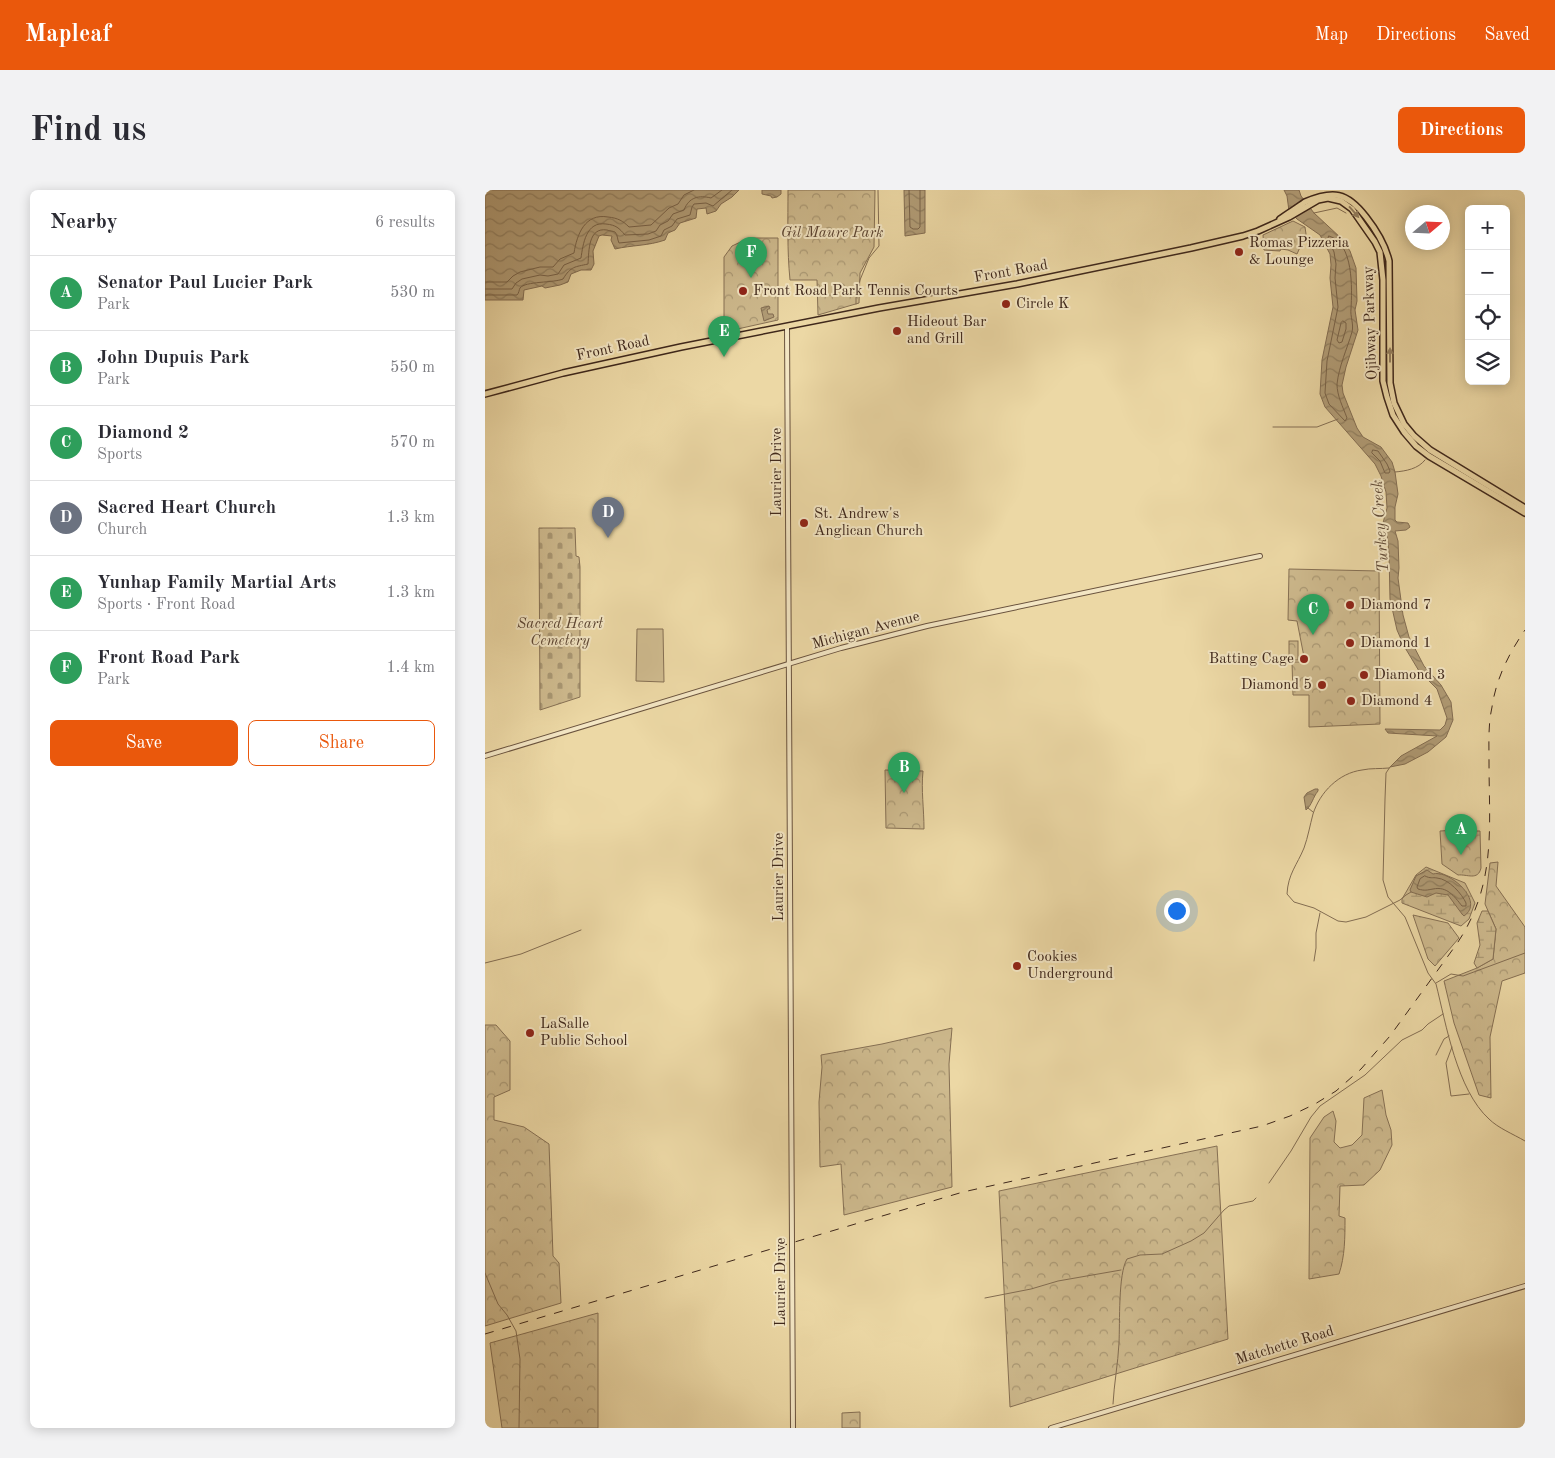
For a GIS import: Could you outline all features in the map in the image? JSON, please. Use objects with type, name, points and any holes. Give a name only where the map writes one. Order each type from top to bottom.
[{"type":"main road","name":"Ojibway Parkway","points":[[1275,223],[1310,202],[1317,195],[1328,192],[1338,193],[1354,201],[1369,221],[1386,250],[1389,261],[1390,383],[1395,403],[1404,424],[1430,450],[1525,508]]},
{"type":"main road","name":"Ojibway Parkway","points":[[1310,202],[1329,198],[1346,204],[1359,217],[1380,252],[1383,280],[1383,381],[1393,414],[1404,432],[1416,446],[1429,456],[1525,513]]},
{"type":"main road","name":"Front Road","points":[[485,394],[563,373],[787,326],[1139,260],[1243,236],[1275,223]]},
{"type":"street","name":"Laurier Drive","points":[[787,326],[793,1428]]},
{"type":"street","name":"Michigan Avenue","points":[[485,756],[841,648],[927,626],[1260,556]]},
{"type":"street","name":"Matchette Road","points":[[1051,1428],[1525,1286]]},
{"type":"green space","name":"Gil Maure Park","points":[[788,190],[875,190],[874,247],[860,273],[859,303],[818,315],[817,280],[790,280]]},
{"type":"green space","points":[[1293,221],[1305,227],[1306,234],[1297,254],[1281,249],[1280,251],[1264,250],[1263,235]]},
{"type":"green space","points":[[749,238],[778,238],[778,320],[724,332],[724,257],[732,246]]},
{"type":"green space","name":"Sacred Heart Cemetery","points":[[539,528],[575,528],[576,556],[579,557],[580,567],[580,697],[540,710]]},
{"type":"green space","points":[[1289,569],[1379,571],[1380,724],[1309,727],[1309,695],[1293,695],[1292,662],[1305,662],[1297,621],[1288,620]]},
{"type":"green space","points":[[637,629],[663,629],[664,682],[636,681]]},
{"type":"green space","points":[[1289,641],[1298,641],[1298,660],[1289,660]]},
{"type":"green space","points":[[885,770],[923,771],[924,829],[886,828]]},
{"type":"green space","points":[[1457,830],[1453,834],[1453,838],[1466,837],[1467,834],[1463,831],[1480,831],[1481,868],[1480,872],[1475,876],[1458,875],[1442,864],[1440,831]]},
{"type":"green space","points":[[1498,862],[1496,886],[1525,927],[1525,973],[1502,981],[1490,1037],[1491,1098],[1479,1095],[1454,1023],[1444,981],[1477,968],[1493,959],[1496,929],[1485,904],[1490,863]]},
{"type":"green space","points":[[1426,867],[1465,883],[1475,903],[1469,919],[1461,926],[1402,903],[1402,899],[1416,875]]},
{"type":"green space","points":[[1482,911],[1488,911],[1496,929],[1493,959],[1477,968],[1474,963],[1480,945],[1477,923]]},
{"type":"green space","points":[[1413,915],[1448,923],[1459,938],[1435,966],[1428,959]]},
{"type":"green space","points":[[485,1025],[496,1025],[510,1041],[510,1090],[494,1097],[494,1120],[524,1127],[549,1144],[553,1256],[559,1263],[561,1303],[485,1326]]},
{"type":"green space","points":[[952,1028],[949,1064],[952,1187],[844,1215],[841,1164],[820,1167],[819,1102],[822,1067],[821,1055],[882,1044]]},
{"type":"green space","points":[[1382,1090],[1386,1115],[1391,1130],[1392,1145],[1380,1170],[1364,1185],[1340,1186],[1339,1216],[1345,1218],[1345,1233],[1344,1254],[1339,1274],[1309,1279],[1310,1138],[1324,1117],[1333,1111],[1336,1121],[1334,1142],[1340,1148],[1352,1145],[1362,1135],[1364,1098]]},
{"type":"green space","points":[[1217,1146],[1228,1339],[1010,1407],[999,1191]]},
{"type":"green space","points":[[598,1313],[598,1428],[502,1428],[490,1343]]},
{"type":"green space","points":[[860,1412],[860,1428],[842,1428],[842,1413]]},
{"type":"water","points":[[485,190],[739,190],[721,204],[716,211],[707,214],[706,208],[697,209],[696,218],[680,223],[675,230],[668,233],[665,240],[615,249],[611,240],[612,236],[599,236],[593,251],[594,264],[591,270],[581,270],[571,274],[568,282],[560,285],[524,290],[523,300],[485,300]]},
{"type":"water","points":[[762,190],[781,190],[781,194],[772,198],[762,194]]},
{"type":"water","points":[[904,190],[925,190],[925,233],[905,236]]},
{"type":"water","name":"Turkey Creek","points":[[1284,190],[1299,190],[1301,196],[1314,213],[1342,239],[1350,251],[1356,268],[1357,301],[1355,310],[1358,330],[1346,367],[1342,385],[1343,393],[1357,428],[1363,437],[1381,447],[1392,462],[1398,494],[1395,520],[1408,523],[1410,527],[1406,530],[1395,531],[1398,541],[1398,578],[1403,615],[1409,637],[1424,666],[1441,685],[1451,702],[1453,720],[1446,737],[1428,752],[1405,764],[1390,767],[1401,756],[1437,736],[1388,733],[1385,729],[1440,730],[1445,725],[1447,718],[1437,689],[1419,671],[1397,630],[1390,599],[1389,553],[1387,534],[1383,523],[1387,508],[1386,492],[1381,476],[1375,464],[1325,407],[1320,394],[1322,360],[1333,307],[1330,254],[1320,235],[1289,211],[1287,196]]},
{"type":"water","points":[[769,306],[768,314],[773,314],[774,317],[764,321],[761,308]]},
{"type":"water","points":[[1318,789],[1318,791],[1306,810],[1304,797]]},
{"type":"water","points":[[1427,870],[1433,874],[1447,876],[1455,881],[1468,895],[1471,902],[1470,910],[1464,916],[1448,895],[1436,893],[1427,897],[1411,892],[1410,890],[1416,876]]},
{"type":"waterway","points":[[856,304],[860,280],[869,258],[879,246],[878,190]]},
{"type":"waterway","points":[[1314,213],[1337,208],[1346,213]]},
{"type":"waterway","points":[[1273,427],[1317,427],[1338,419]]},
{"type":"waterway","points":[[1395,472],[1415,467],[1425,460]]},
{"type":"waterway","name":"Turkey Creek","points":[[1390,767],[1386,773],[1383,880],[1388,897],[1405,917],[1428,973],[1436,984],[1454,1056],[1469,1091],[1478,1107],[1489,1119],[1525,1141]]},
{"type":"waterway","points":[[1389,768],[1369,769],[1346,775],[1331,785],[1320,798],[1313,814],[1304,848],[1289,881],[1287,894],[1294,902],[1314,908],[1338,921],[1346,922],[1366,917],[1400,900],[1411,892]]},
{"type":"waterway","points":[[1308,808],[1313,812]]},
{"type":"waterway","points":[[1314,961],[1320,913]]},
{"type":"waterway","points":[[485,963],[521,954],[581,930]]},
{"type":"waterway","points":[[1436,983],[1451,974],[1463,976],[1525,953]]},
{"type":"waterway","points":[[1269,1183],[1320,1106],[1365,1075],[1402,1040],[1422,1030],[1443,1014]]},
{"type":"waterway","points":[[1436,1055],[1444,1039],[1449,1036]]},
{"type":"waterway","name":"Turkey Creek","points":[[1452,1047],[1446,1063],[1451,1096],[1469,1094]]},
{"type":"waterway","points":[[1113,1404],[1122,1276],[1127,1259],[1140,1255],[1162,1254],[1191,1241],[1204,1233],[1229,1206],[1253,1201],[1256,1198]]},
{"type":"waterway","points":[[985,1298],[1031,1289],[1058,1281],[1121,1270]]},
{"type":"waterway","points":[[485,1273],[498,1304],[516,1331],[520,1359],[519,1428]]},
{"type":"railway","points":[[485,1334],[963,1192],[1262,1126],[1290,1116],[1336,1091],[1361,1069],[1390,1036],[1456,945],[1469,923],[1478,900],[1488,856],[1490,810],[1489,734],[1494,697],[1500,676],[1525,630]]},
{"type":"place","name":"Romas Pizzeria & Lounge","points":[[1239,252]]},
{"type":"place","name":"Front Road Park","points":[[751,278]]},
{"type":"place","name":"Front Road Park Tennis Courts","points":[[743,291]]},
{"type":"place","name":"Circle K","points":[[1006,304]]},
{"type":"place","name":"Hideout Bar and Grill","points":[[897,331]]},
{"type":"place","name":"Yunhap Family Martial Arts","points":[[724,357]]},
{"type":"place","name":"St. Andrew's Anglican Church","points":[[804,523]]},
{"type":"place","name":"Sacred Heart Church","points":[[608,538]]},
{"type":"place","name":"Diamond 7","points":[[1350,605]]},
{"type":"place","name":"Diamond 2","points":[[1313,635]]},
{"type":"place","name":"Diamond 1","points":[[1350,643]]},
{"type":"place","name":"Batting Cage","points":[[1304,659]]},
{"type":"place","name":"Diamond 3","points":[[1364,675]]},
{"type":"place","name":"Diamond 5","points":[[1322,685]]},
{"type":"place","name":"Diamond 4","points":[[1351,701]]},
{"type":"place","name":"John Dupuis Park","points":[[904,793]]},
{"type":"place","name":"Senator Paul Lucier Park","points":[[1461,855]]},
{"type":"place","name":"Cookies Underground","points":[[1017,966]]},
{"type":"place","name":"LaSalle Public School","points":[[530,1033]]}]
